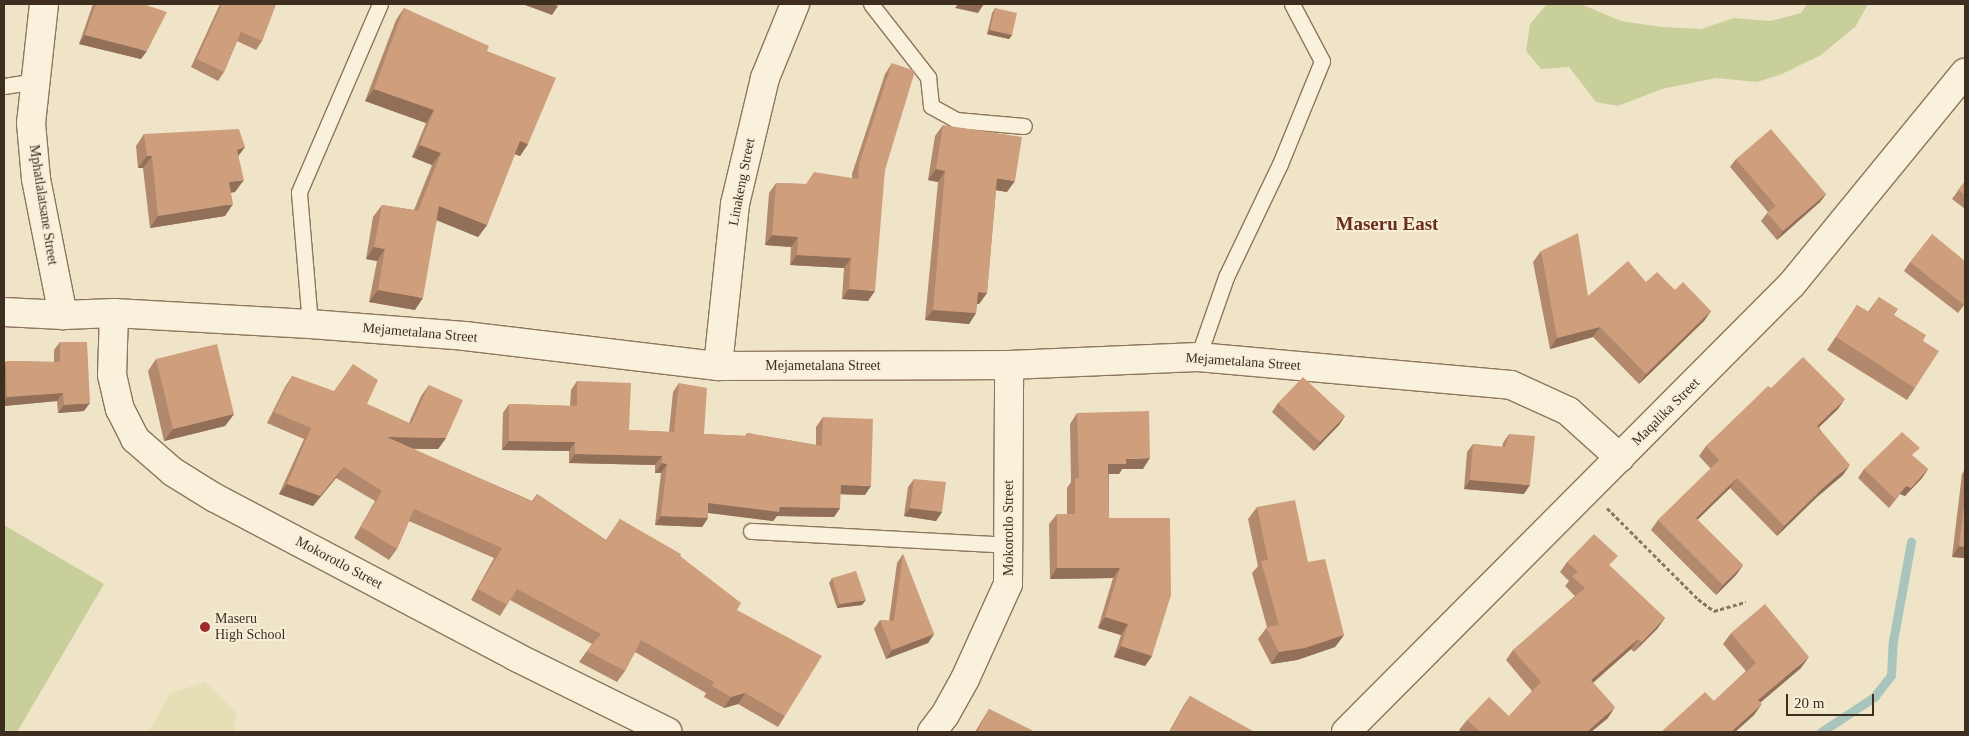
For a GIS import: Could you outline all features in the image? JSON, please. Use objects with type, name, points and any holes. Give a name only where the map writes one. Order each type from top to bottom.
[{"type":"street","name":"Mphatlalatsane Street","points":[[44,4],[31,123],[36,179],[62,315]]},
{"type":"street","name":"Linakeng Street","points":[[718,366],[735,204],[765,78],[794,4]]},
{"type":"street","name":"Maqalika Street","points":[[1346,732],[1792,284],[1965,73]]},
{"type":"street","name":"Mejametalana Street","points":[[4,312],[62,315],[114,313],[310,324],[465,336],[718,366],[1009,365],[1198,357],[1511,385],[1568,411],[1620,458]]},
{"type":"street","name":"Mokorotlo Street","points":[[114,313],[112,375],[120,410],[135,439],[173,472],[215,498],[508,652],[668,732]]},
{"type":"street","name":"Mokorotlo Street","points":[[932,732],[945,715],[994,619],[1008,584],[1009,365]]},
{"type":"lane","points":[[310,324],[299,192],[380,4]]},
{"type":"lane","points":[[871,4],[928,77],[931,106],[956,120],[1024,126]]},
{"type":"lane","points":[[1198,357],[1226,276],[1280,164],[1322,61],[1292,4]]},
{"type":"lane","points":[[4,86],[34,82]]},
{"type":"lane","points":[[751,531],[1009,545]]},
{"type":"path","points":[[1588,490],[1698,599],[1714,611],[1746,602]]},
{"type":"shaded area","points":[[205,682],[236,712],[234,732],[149,732],[170,693]]},
{"type":"green space","points":[[1547,4],[1581,4],[1621,21],[1661,27],[1701,29],[1734,18],[1770,21],[1801,13],[1807,4],[1868,4],[1856,26],[1821,55],[1782,74],[1757,82],[1716,78],[1662,89],[1618,106],[1596,102],[1569,67],[1541,69],[1526,51],[1530,24]]},
{"type":"green space","points":[[4,525],[104,584],[17,732],[4,732]]},
{"type":"building","points":[[96,4],[143,4],[167,12],[147,51],[85,35]]},
{"type":"building","points":[[222,4],[276,4],[262,41],[241,32],[224,72],[197,59]]},
{"type":"building","points":[[404,8],[489,46],[487,51],[556,78],[528,144],[520,141],[487,225],[439,206],[423,298],[378,290],[385,249],[374,247],[382,205],[418,211],[441,153],[420,145],[434,110],[374,89]]},
{"type":"building","points":[[995,8],[1017,13],[1012,35],[990,30]]},
{"type":"building","points":[[892,63],[915,71],[885,170],[875,291],[849,289],[851,258],[797,255],[798,237],[772,235],[776,183],[806,184],[814,172],[858,179],[859,164]]},
{"type":"building","points":[[943,125],[1022,137],[1015,181],[997,178],[987,293],[978,292],[976,313],[933,310],[945,171],[936,169]]},
{"type":"building","points":[[239,129],[245,147],[237,150],[244,180],[229,182],[233,204],[158,216],[152,156],[147,156],[144,134]]},
{"type":"building","points":[[1771,129],[1826,194],[1783,231],[1767,213],[1776,206],[1736,159]]},
{"type":"building","points":[[1965,181],[1965,195],[1958,190]]},
{"type":"building","points":[[1578,233],[1588,296],[1628,261],[1646,282],[1657,272],[1675,290],[1683,282],[1711,311],[1646,374],[1600,327],[1557,338],[1541,251]]},
{"type":"building","points":[[1932,234],[1965,261],[1964,305],[1910,262]]},
{"type":"building","points":[[1879,297],[1898,309],[1894,315],[1926,335],[1923,341],[1939,351],[1915,388],[1836,337],[1857,305],[1869,312]]},
{"type":"building","points":[[60,342],[87,342],[90,403],[64,405],[63,393],[7,397],[6,361],[60,362]]},
{"type":"building","points":[[217,344],[234,414],[173,429],[156,359]]},
{"type":"building","points":[[1803,357],[1845,399],[1817,426],[1850,465],[1784,526],[1737,478],[1696,518],[1743,565],[1723,585],[1658,520],[1719,460],[1706,446],[1768,386],[1771,388]]},
{"type":"building","points":[[353,364],[378,380],[367,404],[411,424],[429,385],[463,400],[446,438],[387,437],[533,502],[537,494],[606,541],[620,519],[681,554],[680,556],[741,603],[737,610],[822,656],[785,716],[745,693],[731,697],[712,686],[714,682],[641,640],[625,671],[587,651],[601,634],[517,589],[507,605],[478,589],[502,548],[414,509],[397,549],[361,527],[382,491],[344,467],[320,496],[287,484],[311,428],[274,412],[292,376],[334,391]]},
{"type":"building","points":[[1303,377],[1345,416],[1320,442],[1278,403]]},
{"type":"building","points":[[577,381],[631,383],[629,430],[674,432],[679,383],[707,388],[704,434],[746,436],[747,433],[822,446],[823,417],[873,419],[871,486],[841,485],[840,508],[780,507],[779,512],[708,503],[708,518],[661,516],[667,464],[662,463],[662,456],[575,454],[575,442],[509,441],[509,404],[577,406]]},
{"type":"building","points":[[1149,411],[1150,458],[1126,459],[1126,464],[1108,464],[1109,518],[1170,518],[1171,595],[1152,656],[1121,646],[1128,624],[1105,617],[1120,568],[1057,568],[1057,514],[1075,514],[1075,478],[1079,478],[1077,413]]},
{"type":"building","points":[[1902,432],[1920,448],[1912,455],[1928,469],[1911,488],[1906,486],[1895,499],[1864,469]]},
{"type":"building","points":[[1509,434],[1535,436],[1530,485],[1470,480],[1473,444],[1505,447]]},
{"type":"building","points":[[914,479],[946,482],[942,512],[910,508]]},
{"type":"building","points":[[1965,496],[1965,547],[1959,546]]},
{"type":"building","points":[[1295,500],[1308,562],[1325,559],[1344,635],[1305,648],[1279,652],[1266,627],[1279,625],[1261,561],[1268,560],[1257,507]]},
{"type":"building","points":[[1594,534],[1618,556],[1609,565],[1665,618],[1642,642],[1638,639],[1591,680],[1615,707],[1587,732],[1480,732],[1467,720],[1489,697],[1509,716],[1541,682],[1513,650],[1585,588],[1572,576],[1578,572],[1567,562]]},
{"type":"building","points":[[903,554],[934,634],[892,650],[880,620],[894,621]]},
{"type":"building","points":[[856,571],[866,600],[840,604],[832,578]]},
{"type":"building","points":[[1765,604],[1809,657],[1758,700],[1762,704],[1731,732],[1661,732],[1705,692],[1714,701],[1756,663],[1731,633]]},
{"type":"building","points":[[1190,696],[1253,731],[1170,732]]},
{"type":"building","points":[[989,709],[1035,732],[977,732]]},
{"type":"waterway","points":[[1821,732],[1874,697],[1891,675],[1893,641],[1911,542]]},
{"type":"place","name":"Maseru High School","points":[[205,627]]},
{"type":"district","name":"Maseru East","points":[[1387,224]]}]
